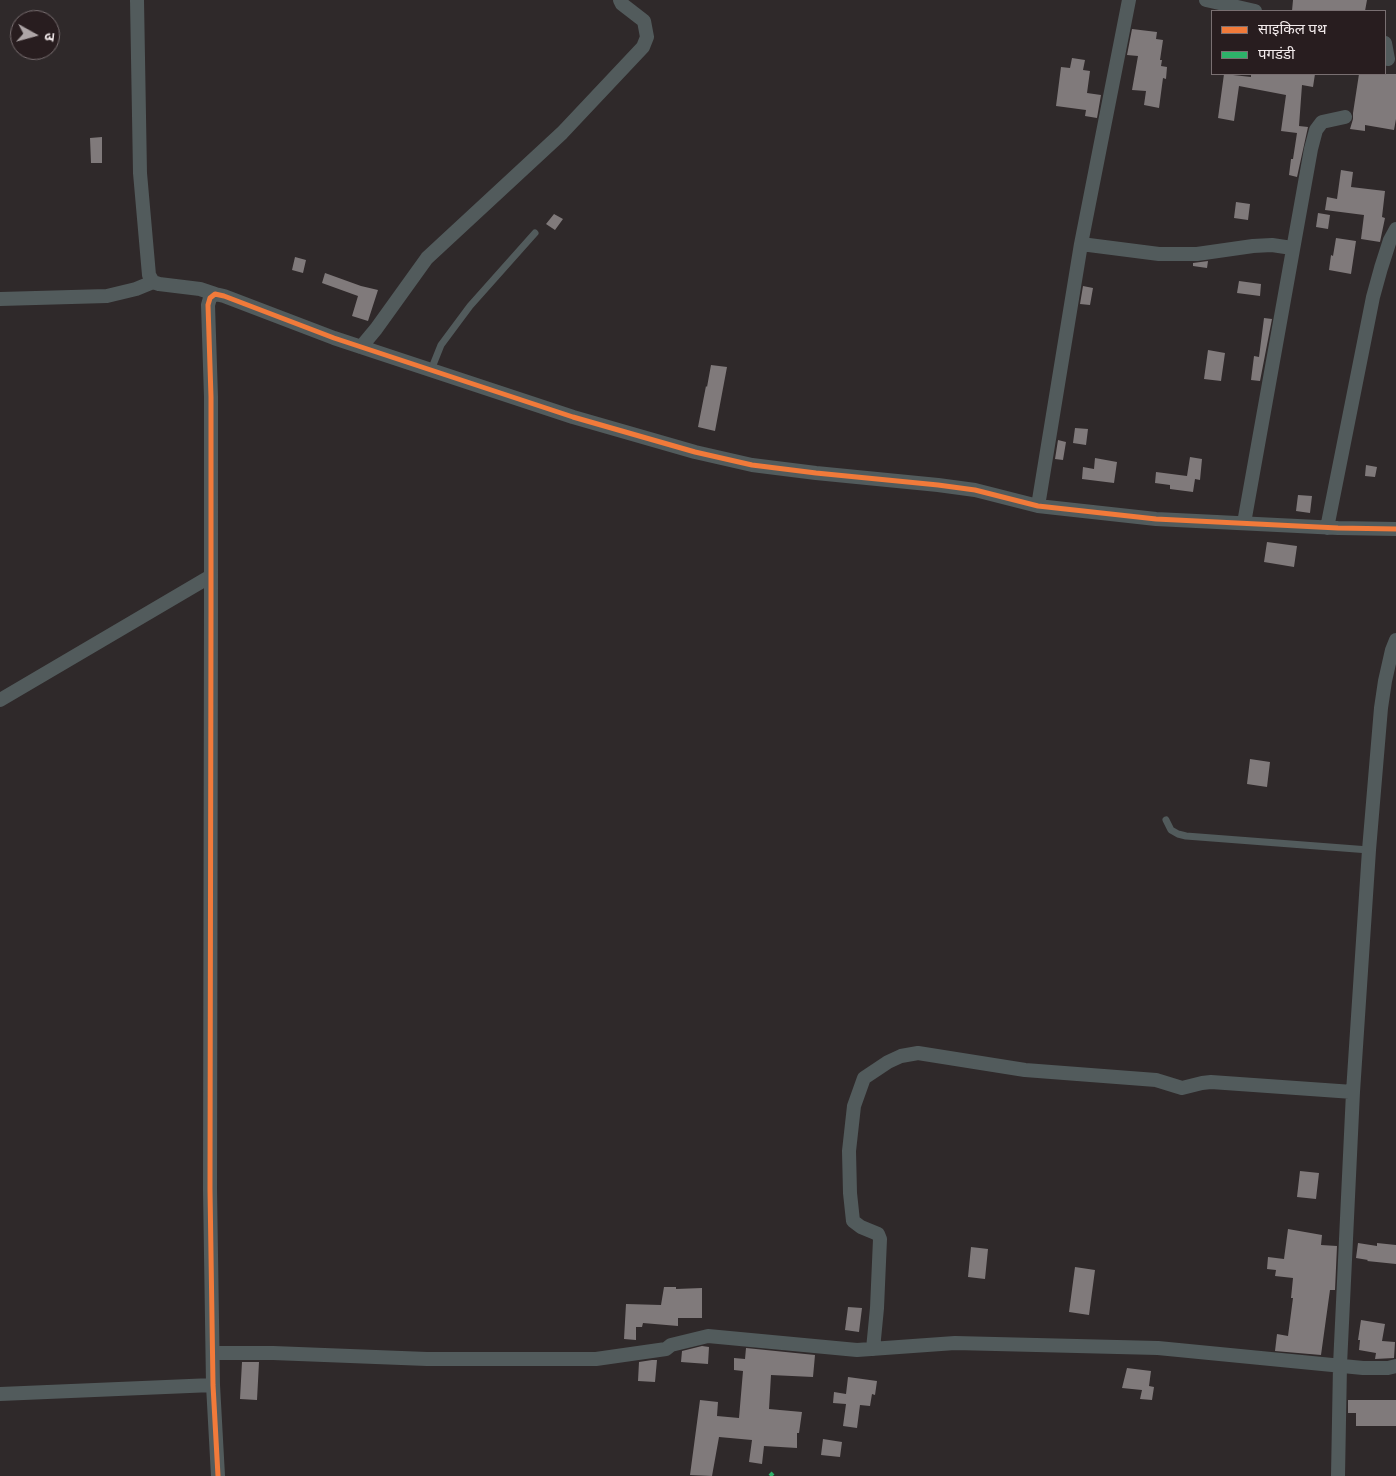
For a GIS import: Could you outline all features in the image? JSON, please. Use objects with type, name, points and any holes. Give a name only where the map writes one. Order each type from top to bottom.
[{"type":"street","points":[[136,0],[140,173],[147,265],[153,282]]},
{"type":"street","points":[[361,347],[427,258],[562,133],[643,47],[647,37],[644,21],[622,4],[620,0]]},
{"type":"street","points":[[1038,506],[1081,244],[1129,0]]},
{"type":"street","points":[[1206,0],[1226,2],[1252,10]]},
{"type":"street","points":[[1386,49],[1388,60]]},
{"type":"street","points":[[1244,523],[1311,149],[1316,130],[1322,122],[1345,117]]},
{"type":"street","points":[[1327,528],[1373,297],[1390,240],[1396,229]]},
{"type":"street","points":[[1081,244],[1159,254],[1197,254],[1272,245],[1292,248]]},
{"type":"street","points":[[0,298],[108,296],[136,289],[153,282],[200,289],[224,296],[334,338],[572,417],[695,452],[770,467],[975,490],[1038,506],[1156,519],[1327,528],[1396,529]]},
{"type":"street","points":[[215,294],[210,298],[208,305],[211,576],[210,1189],[212,1353],[218,1476]]},
{"type":"street","points":[[0,700],[211,576]]},
{"type":"street","points":[[1338,1476],[1340,1365],[1353,1092],[1369,850],[1381,708],[1385,681],[1396,640]]},
{"type":"street","points":[[873,1348],[878,1308],[880,1239],[878,1234],[860,1227],[854,1221],[850,1194],[849,1151],[854,1106],[864,1078],[888,1062],[901,1056],[918,1053],[1025,1070],[1156,1080],[1167,1082],[1175,1088],[1211,1082],[1353,1092]]},
{"type":"street","points":[[212,1353],[272,1353],[427,1359],[596,1359],[666,1349],[671,1345],[708,1336],[857,1350],[955,1343],[1158,1348],[1363,1368],[1388,1368],[1396,1366]]},
{"type":"street","points":[[0,1394],[213,1385]]},
{"type":"lane","points":[[431,370],[441,345],[470,306],[535,233]]},
{"type":"lane","points":[[1166,820],[1171,830],[1186,836],[1369,850]]},
{"type":"building","points":[[1293,0],[1367,0],[1365,10],[1292,10]]},
{"type":"building","points":[[1132,29],[1157,32],[1156,39],[1163,40],[1160,60],[1162,60],[1161,66],[1167,67],[1166,79],[1163,78],[1159,108],[1144,105],[1146,91],[1132,90],[1138,56],[1127,55]]},
{"type":"building","points":[[1072,58],[1085,60],[1083,70],[1090,71],[1087,93],[1101,95],[1097,118],[1085,116],[1086,110],[1056,106],[1061,67],[1070,68]]},
{"type":"building","points":[[1396,74],[1396,119],[1394,130],[1365,125],[1365,131],[1350,129],[1359,75]]},
{"type":"building","points":[[1224,75],[1251,77],[1251,75],[1315,75],[1313,87],[1302,85],[1299,126],[1308,127],[1297,177],[1289,175],[1297,133],[1281,131],[1286,95],[1239,86],[1234,121],[1218,118]]},
{"type":"building","points":[[102,137],[102,163],[91,163],[90,138]]},
{"type":"building","points":[[1341,170],[1353,172],[1351,187],[1385,191],[1382,217],[1385,218],[1380,242],[1361,239],[1364,215],[1325,210],[1327,197],[1337,199]]},
{"type":"building","points":[[1236,202],[1250,204],[1248,220],[1234,218]]},
{"type":"building","points":[[1318,213],[1330,215],[1328,229],[1316,227]]},
{"type":"building","points":[[554,214],[563,219],[555,230],[546,224]]},
{"type":"building","points":[[1336,238],[1356,241],[1351,274],[1329,270]]},
{"type":"building","points":[[295,257],[306,260],[303,273],[292,270]]},
{"type":"building","points":[[1208,261],[1207,268],[1193,266],[1193,263]]},
{"type":"building","points":[[325,273],[378,290],[368,321],[352,316],[358,296],[322,283]]},
{"type":"building","points":[[1239,281],[1261,284],[1260,296],[1237,293]]},
{"type":"building","points":[[1083,286],[1093,288],[1090,305],[1080,304]]},
{"type":"building","points":[[1264,318],[1272,319],[1260,381],[1251,380],[1254,356],[1259,357]]},
{"type":"building","points":[[1208,350],[1225,353],[1221,381],[1204,379]]},
{"type":"building","points":[[711,365],[727,367],[715,431],[698,427]]},
{"type":"building","points":[[1075,428],[1088,429],[1086,445],[1073,443]]},
{"type":"building","points":[[1058,440],[1066,442],[1063,460],[1055,459]]},
{"type":"building","points":[[1190,457],[1202,459],[1200,480],[1195,479],[1193,492],[1170,489],[1170,485],[1155,483],[1156,472],[1187,476]]},
{"type":"building","points":[[1095,458],[1117,462],[1114,483],[1082,479],[1083,467],[1094,469]]},
{"type":"building","points":[[1366,465],[1377,467],[1375,477],[1365,476]]},
{"type":"building","points":[[1298,495],[1312,496],[1310,513],[1296,511]]},
{"type":"building","points":[[1267,542],[1297,546],[1294,567],[1264,562]]},
{"type":"building","points":[[1250,759],[1270,762],[1267,787],[1247,784]]},
{"type":"building","points":[[1300,1171],[1319,1173],[1316,1199],[1297,1197]]},
{"type":"building","points":[[1288,1229],[1322,1235],[1321,1245],[1337,1246],[1335,1290],[1330,1290],[1321,1355],[1275,1351],[1277,1334],[1288,1336],[1293,1298],[1291,1298],[1293,1278],[1275,1276],[1276,1270],[1267,1269],[1268,1257],[1284,1259]]},
{"type":"building","points":[[1358,1243],[1377,1246],[1377,1243],[1396,1245],[1396,1264],[1356,1258]]},
{"type":"building","points":[[971,1247],[988,1249],[985,1279],[968,1277]]},
{"type":"building","points":[[1075,1267],[1095,1270],[1089,1315],[1069,1312]]},
{"type":"building","points":[[664,1287],[676,1287],[676,1289],[702,1288],[702,1318],[678,1318],[678,1326],[643,1323],[642,1327],[636,1327],[636,1340],[624,1339],[626,1304],[661,1305]]},
{"type":"building","points":[[848,1307],[862,1308],[859,1332],[845,1330]]},
{"type":"building","points":[[1361,1320],[1385,1324],[1382,1341],[1395,1342],[1394,1358],[1375,1359],[1376,1353],[1359,1350],[1360,1340],[1358,1340]]},
{"type":"building","points":[[702,1346],[709,1347],[708,1364],[681,1362],[682,1351]]},
{"type":"building","points":[[746,1348],[815,1355],[813,1377],[771,1375],[769,1409],[802,1412],[799,1433],[797,1433],[797,1448],[764,1446],[762,1464],[749,1462],[752,1440],[719,1437],[712,1476],[690,1475],[700,1400],[718,1402],[717,1416],[739,1418],[743,1371],[734,1370],[734,1358],[745,1359]]},
{"type":"building","points":[[657,1360],[655,1382],[638,1381],[639,1362]]},
{"type":"building","points":[[242,1362],[259,1362],[257,1400],[240,1399]]},
{"type":"building","points":[[1127,1368],[1151,1371],[1149,1386],[1154,1387],[1152,1400],[1140,1399],[1142,1390],[1122,1388]]},
{"type":"building","points":[[848,1377],[877,1381],[875,1395],[872,1394],[870,1406],[860,1405],[857,1428],[843,1426],[846,1404],[833,1403],[834,1392],[846,1394]]},
{"type":"building","points":[[1348,1400],[1396,1400],[1396,1426],[1356,1426],[1356,1413],[1348,1413]]},
{"type":"building","points":[[823,1439],[842,1442],[840,1457],[821,1455]]},
{"type":"marked path","points":[[770,1476],[773,1473]]},
{"type":"cycle path","points":[[218,1476],[213,1385],[210,1189],[211,397],[208,305],[210,298],[215,294],[224,296],[334,338],[573,417],[695,452],[752,465],[938,485],[975,490],[1038,506],[1156,519],[1396,529]]}]
